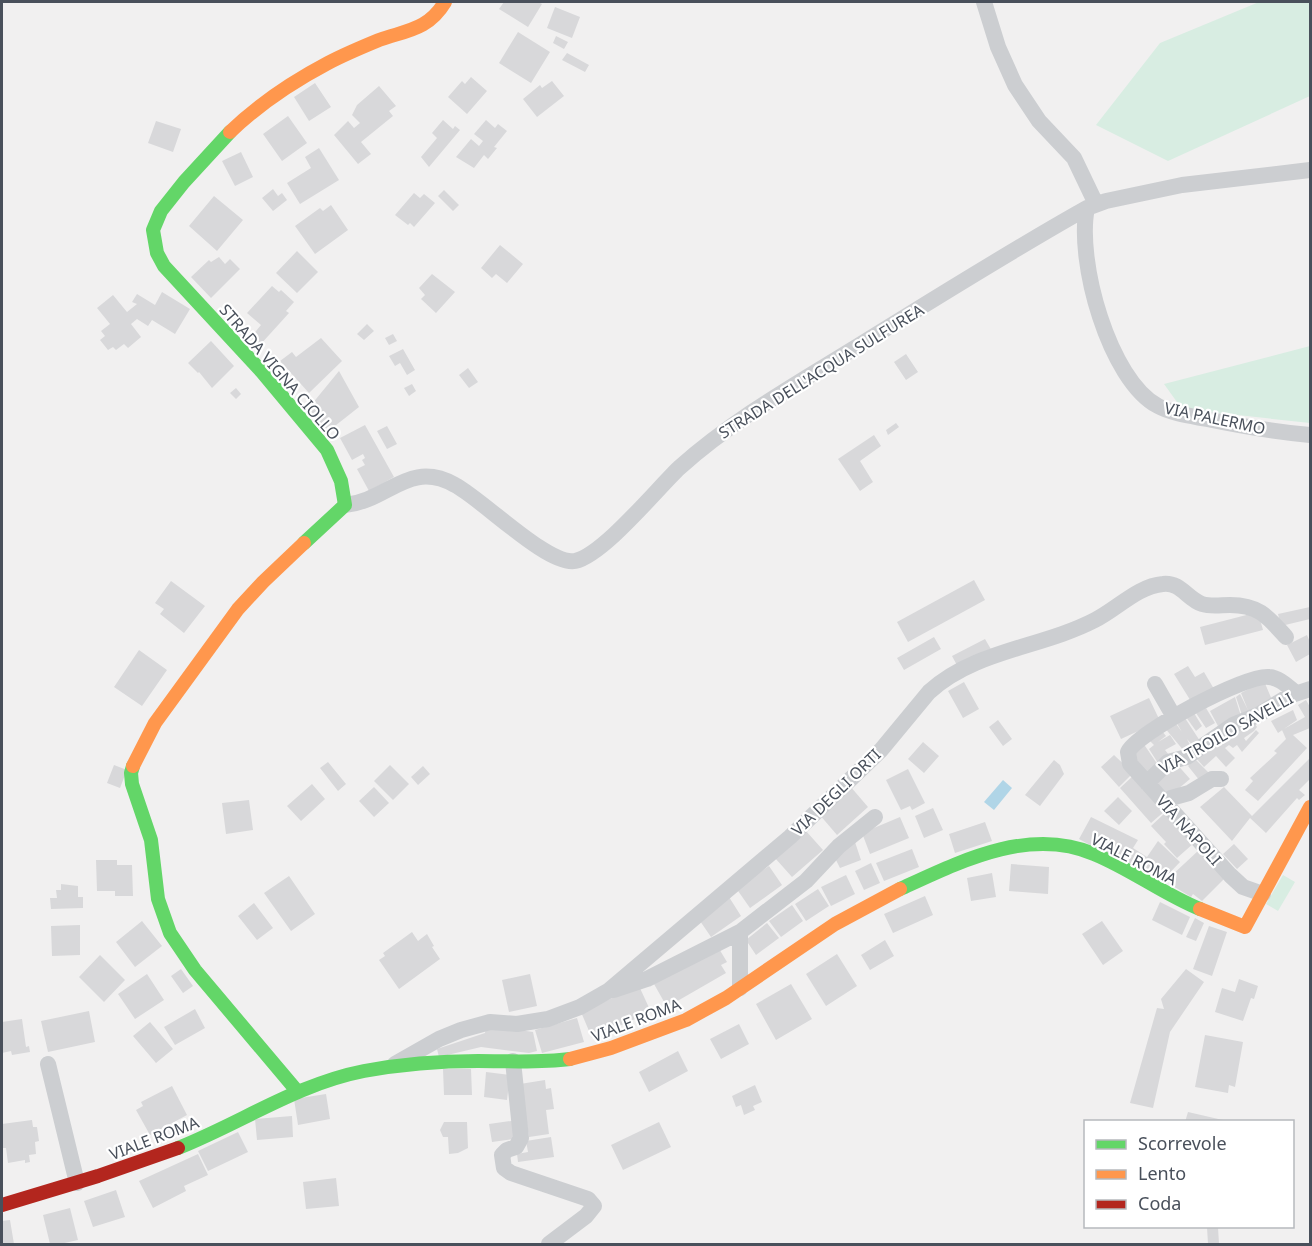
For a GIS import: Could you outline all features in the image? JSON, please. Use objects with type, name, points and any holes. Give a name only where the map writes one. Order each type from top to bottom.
[{"type":"street","name":"STRADA VIGNA CIOLLO","points":[[345,505],[341,481],[327,450],[261,372],[164,266],[156,245],[154,223],[162,209],[215,147],[257,108],[283,89],[336,59],[379,40],[421,27],[435,17],[445,2]]},
{"type":"street","points":[[984,2],[998,46],[1015,85],[1039,121],[1074,159],[1092,206]]},
{"type":"street","name":"STRADA DELL'ACQUA SULFUREA","points":[[345,505],[364,500],[409,478],[430,476],[460,488],[550,554],[566,561],[584,558],[607,541],[693,456],[744,417],[968,279],[1092,206],[1194,183],[1311,170]]},
{"type":"street","name":"VIA PALERMO","points":[[1092,206],[1084,238],[1086,264],[1095,301],[1118,357],[1143,394],[1159,407],[1179,413],[1244,426],[1311,435]]},
{"type":"street","points":[[297,1091],[195,970],[170,933],[158,900],[151,840],[133,789],[131,773],[154,723],[238,609],[263,582],[345,505]]},
{"type":"street","name":"VIA DEGLI ORTI","points":[[389,1067],[439,1039],[461,1030],[490,1022],[517,1024],[548,1019],[602,994],[775,850],[870,761],[928,692],[963,669],[1086,624],[1141,591],[1160,584],[1178,587],[1204,604],[1240,605],[1258,610],[1270,619],[1286,637]]},
{"type":"street","points":[[1155,684],[1174,717],[1218,694],[1262,677],[1277,678],[1303,691]]},
{"type":"street","name":"VIA TROILO SAVELLI","points":[[1147,783],[1168,762],[1187,757],[1227,729],[1303,691]]},
{"type":"street","name":"VIA NAPOLI","points":[[1174,717],[1138,740],[1128,752],[1129,761],[1234,879],[1247,889],[1263,894]]},
{"type":"street","points":[[1171,798],[1189,793],[1212,779],[1221,779]]},
{"type":"street","points":[[1263,894],[1311,807]]},
{"type":"street","points":[[602,994],[647,979],[740,932],[806,881],[839,846],[875,817]]},
{"type":"street","name":"VIALE ROMA","points":[[2,1205],[77,1183],[176,1149],[297,1091],[349,1074],[435,1062],[552,1062],[592,1054],[679,1023],[740,988],[825,929],[886,894],[982,856],[1026,844],[1058,843],[1089,852],[1169,896],[1245,927],[1263,894]]},
{"type":"street","points":[[740,932],[740,988]]},
{"type":"street","points":[[513,1061],[521,1138],[516,1147],[507,1150],[502,1155],[504,1168],[511,1173],[588,1199],[594,1206],[586,1216],[549,1245]]},
{"type":"street","points":[[48,1064],[77,1183]]},
{"type":"green space","points":[[1259,2],[1310,2],[1310,96],[1168,161],[1096,125],[1160,43]]},
{"type":"green space","points":[[1310,346],[1310,423],[1182,409],[1164,384]]},
{"type":"green space","points":[[1283,875],[1295,882],[1278,911],[1266,904]]},
{"type":"water","points":[[1003,780],[1012,788],[994,810],[984,802]]},
{"type":"building","points":[[504,2],[542,4],[528,27],[499,9]]},
{"type":"building","points":[[555,7],[580,17],[572,38],[547,28]]},
{"type":"building","points":[[518,32],[550,52],[531,83],[499,63]]},
{"type":"building","points":[[556,36],[568,42],[564,49],[553,43]]},
{"type":"building","points":[[567,53],[589,65],[585,72],[562,60]]},
{"type":"building","points":[[471,77],[487,91],[467,114],[448,97],[462,81],[465,84]]},
{"type":"building","points":[[552,81],[564,96],[537,117],[523,99],[540,85],[542,88]]},
{"type":"building","points":[[315,83],[331,107],[309,121],[294,97]]},
{"type":"building","points":[[379,86],[396,106],[389,111],[393,116],[361,142],[371,154],[358,164],[334,135],[348,121],[354,128],[360,123],[352,115],[357,105]]},
{"type":"building","points":[[288,116],[307,143],[282,161],[263,134]]},
{"type":"building","points":[[443,120],[453,129],[455,126],[460,130],[429,167],[421,157],[437,138],[432,133]]},
{"type":"building","points":[[486,120],[495,128],[498,124],[507,131],[488,159],[484,155],[474,168],[456,157],[471,139],[479,146],[483,141],[474,134]]},
{"type":"building","points":[[156,121],[181,129],[173,152],[148,143]]},
{"type":"building","points":[[319,148],[339,180],[300,204],[287,183],[311,168],[305,157]]},
{"type":"building","points":[[241,152],[253,177],[235,186],[222,161]]},
{"type":"building","points":[[273,189],[278,196],[282,193],[287,200],[273,211],[262,198]]},
{"type":"building","points":[[444,190],[459,205],[453,211],[438,196]]},
{"type":"building","points":[[414,193],[420,198],[424,194],[435,203],[414,227],[395,215]]},
{"type":"building","points":[[214,196],[243,220],[217,251],[189,226]]},
{"type":"building","points":[[331,205],[348,230],[315,254],[295,226],[320,208],[323,211]]},
{"type":"building","points":[[500,245],[523,264],[507,283],[496,274],[492,278],[481,268]]},
{"type":"building","points":[[297,251],[318,272],[297,293],[276,273]]},
{"type":"building","points":[[219,257],[225,264],[230,259],[240,269],[211,298],[191,277],[209,260],[211,262]]},
{"type":"building","points":[[432,274],[455,292],[436,313],[421,299],[425,295],[419,288]]},
{"type":"building","points":[[272,286],[279,292],[281,290],[294,302],[286,311],[289,313],[260,345],[251,337],[261,325],[247,313]]},
{"type":"building","points":[[162,292],[190,309],[175,334],[152,320],[148,326],[137,319],[131,324],[141,337],[128,348],[124,344],[116,350],[113,347],[108,350],[100,340],[105,336],[101,331],[110,324],[97,308],[113,295],[127,312],[137,304],[132,302],[137,294],[155,305]]},
{"type":"building","points":[[367,324],[374,331],[364,340],[357,334]]},
{"type":"building","points":[[393,334],[397,341],[389,345],[385,338]]},
{"type":"building","points":[[321,338],[342,361],[309,393],[280,361],[292,352],[296,357]]},
{"type":"building","points":[[211,341],[234,366],[212,388],[188,363]]},
{"type":"building","points":[[403,349],[415,370],[407,375],[400,363],[395,366],[389,356]]},
{"type":"building","points":[[906,354],[918,372],[906,380],[894,362]]},
{"type":"building","points":[[468,368],[478,382],[469,388],[459,375]]},
{"type":"building","points":[[339,371],[359,407],[326,433],[307,410]]},
{"type":"building","points":[[412,384],[416,391],[409,396],[404,388]]},
{"type":"building","points":[[236,388],[241,394],[236,399],[230,393]]},
{"type":"building","points":[[896,423],[899,427],[888,435],[886,430]]},
{"type":"building","points":[[365,425],[394,477],[369,491],[357,469],[365,465],[362,460],[365,458],[363,454],[352,460],[340,438]]},
{"type":"building","points":[[387,426],[397,444],[387,449],[377,431]]},
{"type":"building","points":[[874,435],[881,446],[860,461],[873,482],[860,491],[838,459]]},
{"type":"building","points":[[974,580],[985,600],[908,642],[897,622]]},
{"type":"building","points":[[171,581],[205,606],[184,633],[160,614],[164,609],[155,603]]},
{"type":"building","points":[[1310,607],[1310,619],[1281,626],[1278,614]]},
{"type":"building","points":[[1258,612],[1263,630],[1205,645],[1200,627]]},
{"type":"building","points":[[1307,635],[1310,642],[1310,654],[1296,662],[1287,645]]},
{"type":"building","points":[[934,637],[941,649],[904,670],[897,658]]},
{"type":"building","points":[[985,639],[992,651],[959,669],[952,656]]},
{"type":"building","points":[[139,650],[167,670],[142,706],[114,687]]},
{"type":"building","points":[[1188,666],[1195,677],[1204,672],[1214,689],[1192,703],[1174,674]]},
{"type":"building","points":[[1264,681],[1272,700],[1242,715],[1236,697],[1240,694],[1248,710],[1241,693]]},
{"type":"building","points":[[964,682],[979,709],[963,718],[948,691]]},
{"type":"building","points":[[1235,697],[1241,716],[1218,726],[1210,711]]},
{"type":"building","points":[[1149,698],[1160,721],[1121,739],[1110,716]]},
{"type":"building","points":[[1306,700],[1310,707],[1310,728],[1293,735],[1307,748],[1258,801],[1245,790],[1253,781],[1250,778],[1277,753],[1274,751],[1286,739],[1282,730],[1305,717],[1298,705]]},
{"type":"building","points":[[1206,708],[1215,723],[1206,728],[1196,713]]},
{"type":"building","points":[[1293,710],[1297,720],[1278,733],[1271,721]]},
{"type":"building","points":[[1194,713],[1202,726],[1196,731],[1186,717]]},
{"type":"building","points":[[1185,718],[1200,741],[1192,745],[1187,739],[1191,747],[1184,751],[1164,727],[1174,721],[1182,732],[1176,722]]},
{"type":"building","points":[[998,720],[1012,739],[1003,746],[989,727]]},
{"type":"building","points":[[1255,724],[1257,727],[1254,731],[1244,738],[1246,741],[1256,730],[1259,733],[1242,752],[1237,745],[1233,748],[1229,745],[1225,748],[1235,758],[1226,767],[1216,756],[1204,767],[1196,758],[1228,734]]},
{"type":"building","points":[[1162,731],[1166,736],[1158,742],[1170,735],[1176,744],[1165,750],[1169,755],[1158,763],[1149,749],[1154,745],[1149,740]]},
{"type":"building","points":[[923,742],[939,756],[924,773],[908,759]]},
{"type":"building","points":[[1143,743],[1158,765],[1147,776],[1131,754]]},
{"type":"building","points":[[1114,755],[1133,773],[1119,787],[1101,767]]},
{"type":"building","points":[[1310,758],[1310,779],[1299,790],[1305,795],[1299,800],[1297,798],[1266,833],[1250,818],[1232,841],[1200,807],[1224,787],[1252,816]]},
{"type":"building","points":[[1195,759],[1209,773],[1200,781],[1188,766]]},
{"type":"building","points":[[1054,760],[1060,765],[1064,774],[1040,806],[1025,795]]},
{"type":"building","points":[[328,762],[346,784],[338,791],[320,768]]},
{"type":"building","points":[[1175,762],[1190,779],[1166,799],[1152,782]]},
{"type":"building","points":[[114,765],[127,770],[120,788],[107,783]]},
{"type":"building","points":[[390,765],[409,784],[393,800],[374,781]]},
{"type":"building","points":[[423,766],[430,774],[418,785],[411,777]]},
{"type":"building","points":[[908,769],[925,803],[912,810],[910,806],[901,810],[886,780]]},
{"type":"building","points":[[1134,775],[1166,810],[1151,823],[1120,788]]},
{"type":"building","points":[[312,784],[325,799],[301,821],[287,806]]},
{"type":"building","points":[[850,786],[868,807],[837,835],[819,814]]},
{"type":"building","points":[[374,787],[389,803],[374,817],[359,801]]},
{"type":"building","points":[[1118,797],[1132,811],[1119,825],[1104,811]]},
{"type":"building","points":[[249,800],[253,830],[226,834],[222,803]]},
{"type":"building","points":[[933,808],[943,830],[924,838],[915,816]]},
{"type":"building","points":[[1165,813],[1194,843],[1177,858],[1151,826]]},
{"type":"building","points":[[900,817],[909,838],[870,854],[862,833]]},
{"type":"building","points":[[1091,817],[1138,840],[1133,848],[1147,857],[1158,841],[1180,862],[1160,883],[1079,839]]},
{"type":"building","points":[[985,822],[992,841],[955,853],[949,834]]},
{"type":"building","points":[[806,831],[823,850],[792,877],[775,858]]},
{"type":"building","points":[[855,842],[861,860],[840,868],[833,854]]},
{"type":"building","points":[[1234,844],[1248,859],[1237,869],[1223,854]]},
{"type":"building","points":[[912,849],[919,867],[884,881],[876,863]]},
{"type":"building","points":[[1199,850],[1226,877],[1202,901],[1193,894],[1191,897],[1173,886],[1170,877]]},
{"type":"building","points":[[96,860],[117,860],[117,865],[132,865],[133,896],[115,896],[115,891],[97,891]]},
{"type":"building","points":[[871,863],[880,883],[864,890],[855,871]]},
{"type":"building","points":[[1011,864],[1049,867],[1048,894],[1009,891]]},
{"type":"building","points":[[769,866],[782,885],[750,908],[736,888]]},
{"type":"building","points":[[992,873],[996,897],[971,901],[967,878]]},
{"type":"building","points":[[846,875],[855,894],[831,906],[821,887]]},
{"type":"building","points":[[289,876],[315,914],[291,931],[264,893]]},
{"type":"building","points":[[61,884],[78,886],[78,897],[83,897],[83,908],[51,909],[50,898],[57,898],[56,890],[61,890]]},
{"type":"building","points":[[818,889],[829,906],[806,921],[795,904]]},
{"type":"building","points":[[925,896],[933,915],[893,933],[884,914]]},
{"type":"building","points":[[729,897],[741,916],[711,937],[698,918]]},
{"type":"building","points":[[1160,902],[1190,917],[1182,935],[1152,920]]},
{"type":"building","points":[[254,903],[273,928],[257,940],[238,916]]},
{"type":"building","points":[[792,905],[803,921],[781,937],[769,921]]},
{"type":"building","points":[[1195,918],[1204,923],[1196,941],[1186,937]]},
{"type":"building","points":[[142,921],[162,946],[135,967],[116,942]]},
{"type":"building","points":[[1102,921],[1123,951],[1103,965],[1082,934]]},
{"type":"building","points":[[767,923],[779,938],[756,955],[746,940]]},
{"type":"building","points":[[80,925],[80,955],[52,956],[51,926]]},
{"type":"building","points":[[1209,926],[1227,932],[1212,976],[1193,969]]},
{"type":"building","points":[[412,932],[418,941],[427,934],[440,959],[399,989],[379,960],[385,956],[383,953]]},
{"type":"building","points":[[885,940],[894,956],[870,970],[861,955]]},
{"type":"building","points":[[718,947],[727,962],[721,965],[726,973],[667,1007],[654,984]]},
{"type":"building","points":[[837,954],[857,986],[826,1006],[806,974]]},
{"type":"building","points":[[100,955],[125,980],[104,1002],[79,977]]},
{"type":"building","points":[[181,969],[193,986],[183,993],[171,976]]},
{"type":"building","points":[[1186,969],[1204,982],[1170,1032],[1153,1108],[1130,1103],[1157,1008],[1164,1009],[1161,999]]},
{"type":"building","points":[[147,974],[164,1000],[135,1019],[118,994]]},
{"type":"building","points":[[530,974],[537,1006],[509,1012],[502,980]]},
{"type":"building","points":[[1239,979],[1258,986],[1243,1021],[1215,1012],[1222,988],[1235,992]]},
{"type":"building","points":[[791,984],[812,1019],[776,1040],[756,1004]]},
{"type":"building","points":[[639,986],[651,1012],[592,1038],[581,1012]]},
{"type":"building","points":[[195,1009],[205,1028],[175,1045],[164,1027]]},
{"type":"building","points":[[89,1011],[95,1042],[48,1052],[41,1021]]},
{"type":"building","points":[[577,1018],[584,1042],[542,1053],[535,1030]]},
{"type":"building","points":[[22,1019],[26,1047],[29,1046],[30,1052],[12,1055],[11,1051],[2,1053],[2,1022]]},
{"type":"building","points":[[150,1022],[173,1049],[156,1063],[133,1036]]},
{"type":"building","points":[[739,1024],[749,1044],[721,1059],[710,1039]]},
{"type":"building","points":[[486,1025],[533,1032],[537,1051],[529,1053],[481,1047],[439,1057],[437,1049],[485,1033]]},
{"type":"building","points":[[1205,1035],[1243,1042],[1235,1087],[1229,1085],[1228,1093],[1195,1087]]},
{"type":"building","points":[[678,1051],[688,1071],[649,1092],[639,1072]]},
{"type":"building","points":[[443,1069],[471,1069],[472,1095],[444,1095]]},
{"type":"building","points":[[486,1072],[510,1075],[507,1100],[484,1097]]},
{"type":"building","points":[[545,1080],[546,1089],[551,1088],[554,1109],[546,1110],[549,1134],[529,1137],[520,1084]]},
{"type":"building","points":[[755,1085],[762,1102],[753,1106],[755,1110],[744,1115],[741,1105],[736,1107],[732,1096]]},
{"type":"building","points":[[172,1086],[187,1115],[150,1135],[136,1110],[143,1106],[141,1102]]},
{"type":"building","points":[[326,1094],[330,1119],[298,1125],[294,1099]]},
{"type":"building","points":[[1188,1112],[1223,1120],[1186,1120]]},
{"type":"building","points":[[292,1116],[293,1137],[257,1140],[255,1119]]},
{"type":"building","points":[[32,1120],[33,1127],[37,1127],[39,1141],[35,1142],[36,1154],[29,1155],[30,1162],[25,1163],[25,1160],[8,1163],[6,1148],[2,1148],[2,1124]]},
{"type":"building","points":[[518,1120],[520,1138],[492,1142],[489,1124]]},
{"type":"building","points":[[444,1122],[467,1122],[468,1148],[449,1154],[448,1137],[443,1137],[440,1130]]},
{"type":"building","points":[[659,1122],[671,1147],[623,1170],[611,1145]]},
{"type":"building","points":[[238,1132],[248,1152],[208,1171],[198,1151]]},
{"type":"building","points":[[551,1137],[554,1157],[518,1162],[517,1154],[528,1152],[526,1141]]},
{"type":"building","points":[[198,1154],[208,1175],[184,1186],[186,1191],[153,1208],[139,1181]]},
{"type":"building","points":[[336,1178],[339,1206],[306,1209],[303,1182]]},
{"type":"building","points":[[116,1190],[125,1217],[93,1227],[84,1201]]},
{"type":"building","points":[[70,1208],[78,1240],[50,1244],[43,1215]]},
{"type":"building","points":[[10,1220],[14,1244],[2,1244],[2,1221]]},
{"type":"building","points":[[1207,1228],[1218,1228],[1219,1244],[1208,1244]]},
{"type":"traffic: fast","points":[[230,132],[161,211],[153,230],[157,253],[164,266],[262,372],[327,450],[341,481],[345,505],[304,543]]},
{"type":"traffic: fast","points":[[133,766],[132,784],[151,840],[158,899],[170,933],[195,970],[297,1091]]},
{"type":"traffic: fast","points":[[900,889],[946,868],[995,851],[1045,844],[1069,846],[1094,854],[1200,909]]},
{"type":"traffic: fast","points":[[178,1148],[292,1094],[339,1077],[364,1071],[435,1062],[570,1059]]},
{"type":"traffic: slow","points":[[230,132],[264,103],[302,78],[354,51],[424,24],[445,2]]},
{"type":"traffic: slow","points":[[133,766],[155,723],[238,609],[304,543]]},
{"type":"traffic: slow","points":[[1200,909],[1245,927],[1310,807]]},
{"type":"traffic: slow","points":[[570,1059],[611,1048],[686,1020],[726,998],[835,924],[900,889]]},
{"type":"traffic: jam","points":[[2,1205],[98,1176],[178,1148]]}]
